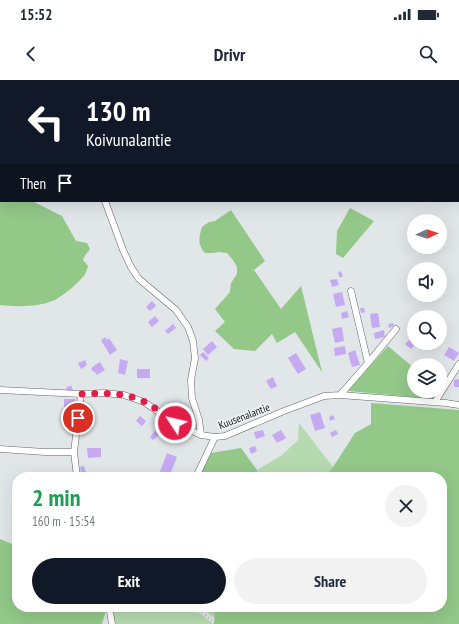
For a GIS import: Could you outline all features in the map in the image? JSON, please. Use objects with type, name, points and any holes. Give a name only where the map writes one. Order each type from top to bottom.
[{"type":"street","points":[[105,202],[123,250],[131,267],[139,279],[176,310],[188,327],[193,341],[195,358],[192,380],[192,398],[199,420],[201,435]]},
{"type":"street","points":[[351,291],[368,363]]},
{"type":"street","points":[[340,394],[396,329]]},
{"type":"street","points":[[436,402],[459,364]]},
{"type":"street","name":"Kuusenalantie","points":[[0,390],[124,395],[144,402],[175,423],[201,435],[215,437],[225,436],[324,396],[340,394],[459,405]]},
{"type":"street","points":[[76,472],[74,452],[81,394]]},
{"type":"street","points":[[198,472],[215,437]]},
{"type":"street","points":[[0,449],[74,452]]},
{"type":"street","points":[[110,612],[112,624]]},
{"type":"path","points":[[202,612],[215,624]]},
{"type":"green space","points":[[0,202],[34,202],[62,216],[76,241],[87,243],[90,249],[83,260],[88,266],[84,276],[69,290],[55,300],[28,306],[0,305]]},
{"type":"green space","points":[[350,208],[374,221],[343,258],[336,254],[337,231]]},
{"type":"green space","points":[[231,210],[265,261],[254,270],[281,309],[301,286],[322,372],[295,332],[277,343],[272,334],[255,351],[234,349],[215,331],[225,322],[215,309],[230,292],[231,283],[237,274],[237,267],[227,253],[205,253],[201,247],[200,237],[202,227],[209,222],[215,221]]},
{"type":"green space","points":[[388,346],[407,362],[407,396],[348,391]]},
{"type":"green space","points":[[371,403],[459,410],[459,624],[214,624],[215,612],[447,612],[447,472],[329,472],[355,433],[371,424]]},
{"type":"green space","points":[[299,423],[333,467],[329,472],[258,472],[257,470],[282,455],[298,440]]},
{"type":"green space","points":[[241,448],[258,472],[202,472],[211,453]]},
{"type":"green space","points":[[0,539],[12,544],[12,612],[106,612],[102,624],[0,624]]},
{"type":"green space","points":[[114,612],[196,612],[200,613],[213,624],[116,624]]},
{"type":"green space","points":[[207,612],[215,612],[215,618]]},
{"type":"building","points":[[341,271],[343,276],[340,278],[338,273]]},
{"type":"building","points":[[337,279],[339,285],[332,287],[330,280]]},
{"type":"building","points":[[342,292],[345,305],[336,307],[333,294]]},
{"type":"building","points":[[152,301],[156,306],[150,311],[146,307]]},
{"type":"building","points":[[360,308],[364,308],[365,312],[361,313]]},
{"type":"building","points":[[347,311],[349,317],[342,319],[341,313]]},
{"type":"building","points":[[378,313],[380,327],[372,328],[370,314]]},
{"type":"building","points":[[155,316],[159,321],[152,327],[148,322]]},
{"type":"building","points":[[393,323],[394,326],[389,328],[388,324]]},
{"type":"building","points":[[173,324],[176,328],[168,334],[165,331]]},
{"type":"building","points":[[342,327],[344,341],[335,343],[332,329]]},
{"type":"building","points":[[384,330],[385,337],[375,339],[374,333]]},
{"type":"building","points":[[105,337],[107,340],[109,338],[117,350],[110,355],[101,340]]},
{"type":"building","points":[[212,341],[217,347],[208,355],[203,349]]},
{"type":"building","points":[[345,346],[346,354],[335,356],[334,348]]},
{"type":"building","points":[[449,347],[459,353],[454,361],[444,355]]},
{"type":"building","points":[[355,350],[360,365],[352,367],[348,353]]},
{"type":"building","points":[[203,352],[209,358],[206,361],[200,355]]},
{"type":"building","points":[[296,353],[306,369],[298,374],[288,358]]},
{"type":"building","points":[[120,359],[128,361],[125,375],[118,373]]},
{"type":"building","points":[[85,360],[87,365],[81,369],[78,363]]},
{"type":"building","points":[[100,362],[105,370],[97,375],[91,368]]},
{"type":"building","points":[[137,369],[150,369],[150,378],[137,378]]},
{"type":"building","points":[[273,377],[277,386],[271,389],[266,381]]},
{"type":"building","points":[[459,379],[459,387],[454,387],[454,380]]},
{"type":"building","points":[[71,385],[73,390],[68,392],[66,388]]},
{"type":"building","points":[[64,399],[75,399],[75,406],[64,407]]},
{"type":"building","points":[[320,412],[325,428],[315,431],[310,415]]},
{"type":"building","points":[[333,415],[335,419],[330,421],[329,417]]},
{"type":"building","points":[[140,416],[146,421],[142,426],[136,421]]},
{"type":"building","points":[[156,430],[160,434],[153,440],[150,437]]},
{"type":"building","points":[[263,430],[265,436],[256,439],[254,432]]},
{"type":"building","points":[[281,430],[286,438],[277,443],[272,435]]},
{"type":"building","points":[[336,430],[338,434],[332,437],[330,433]]},
{"type":"building","points":[[255,446],[257,451],[251,454],[249,448]]},
{"type":"building","points":[[87,448],[101,448],[101,457],[88,458]]},
{"type":"building","points":[[167,453],[177,457],[171,472],[160,472]]},
{"type":"building","points":[[84,466],[86,472],[81,472],[80,467]]},
{"type":"route","points":[[78,418],[81,394],[104,393],[124,395],[144,402],[175,423]]}]
